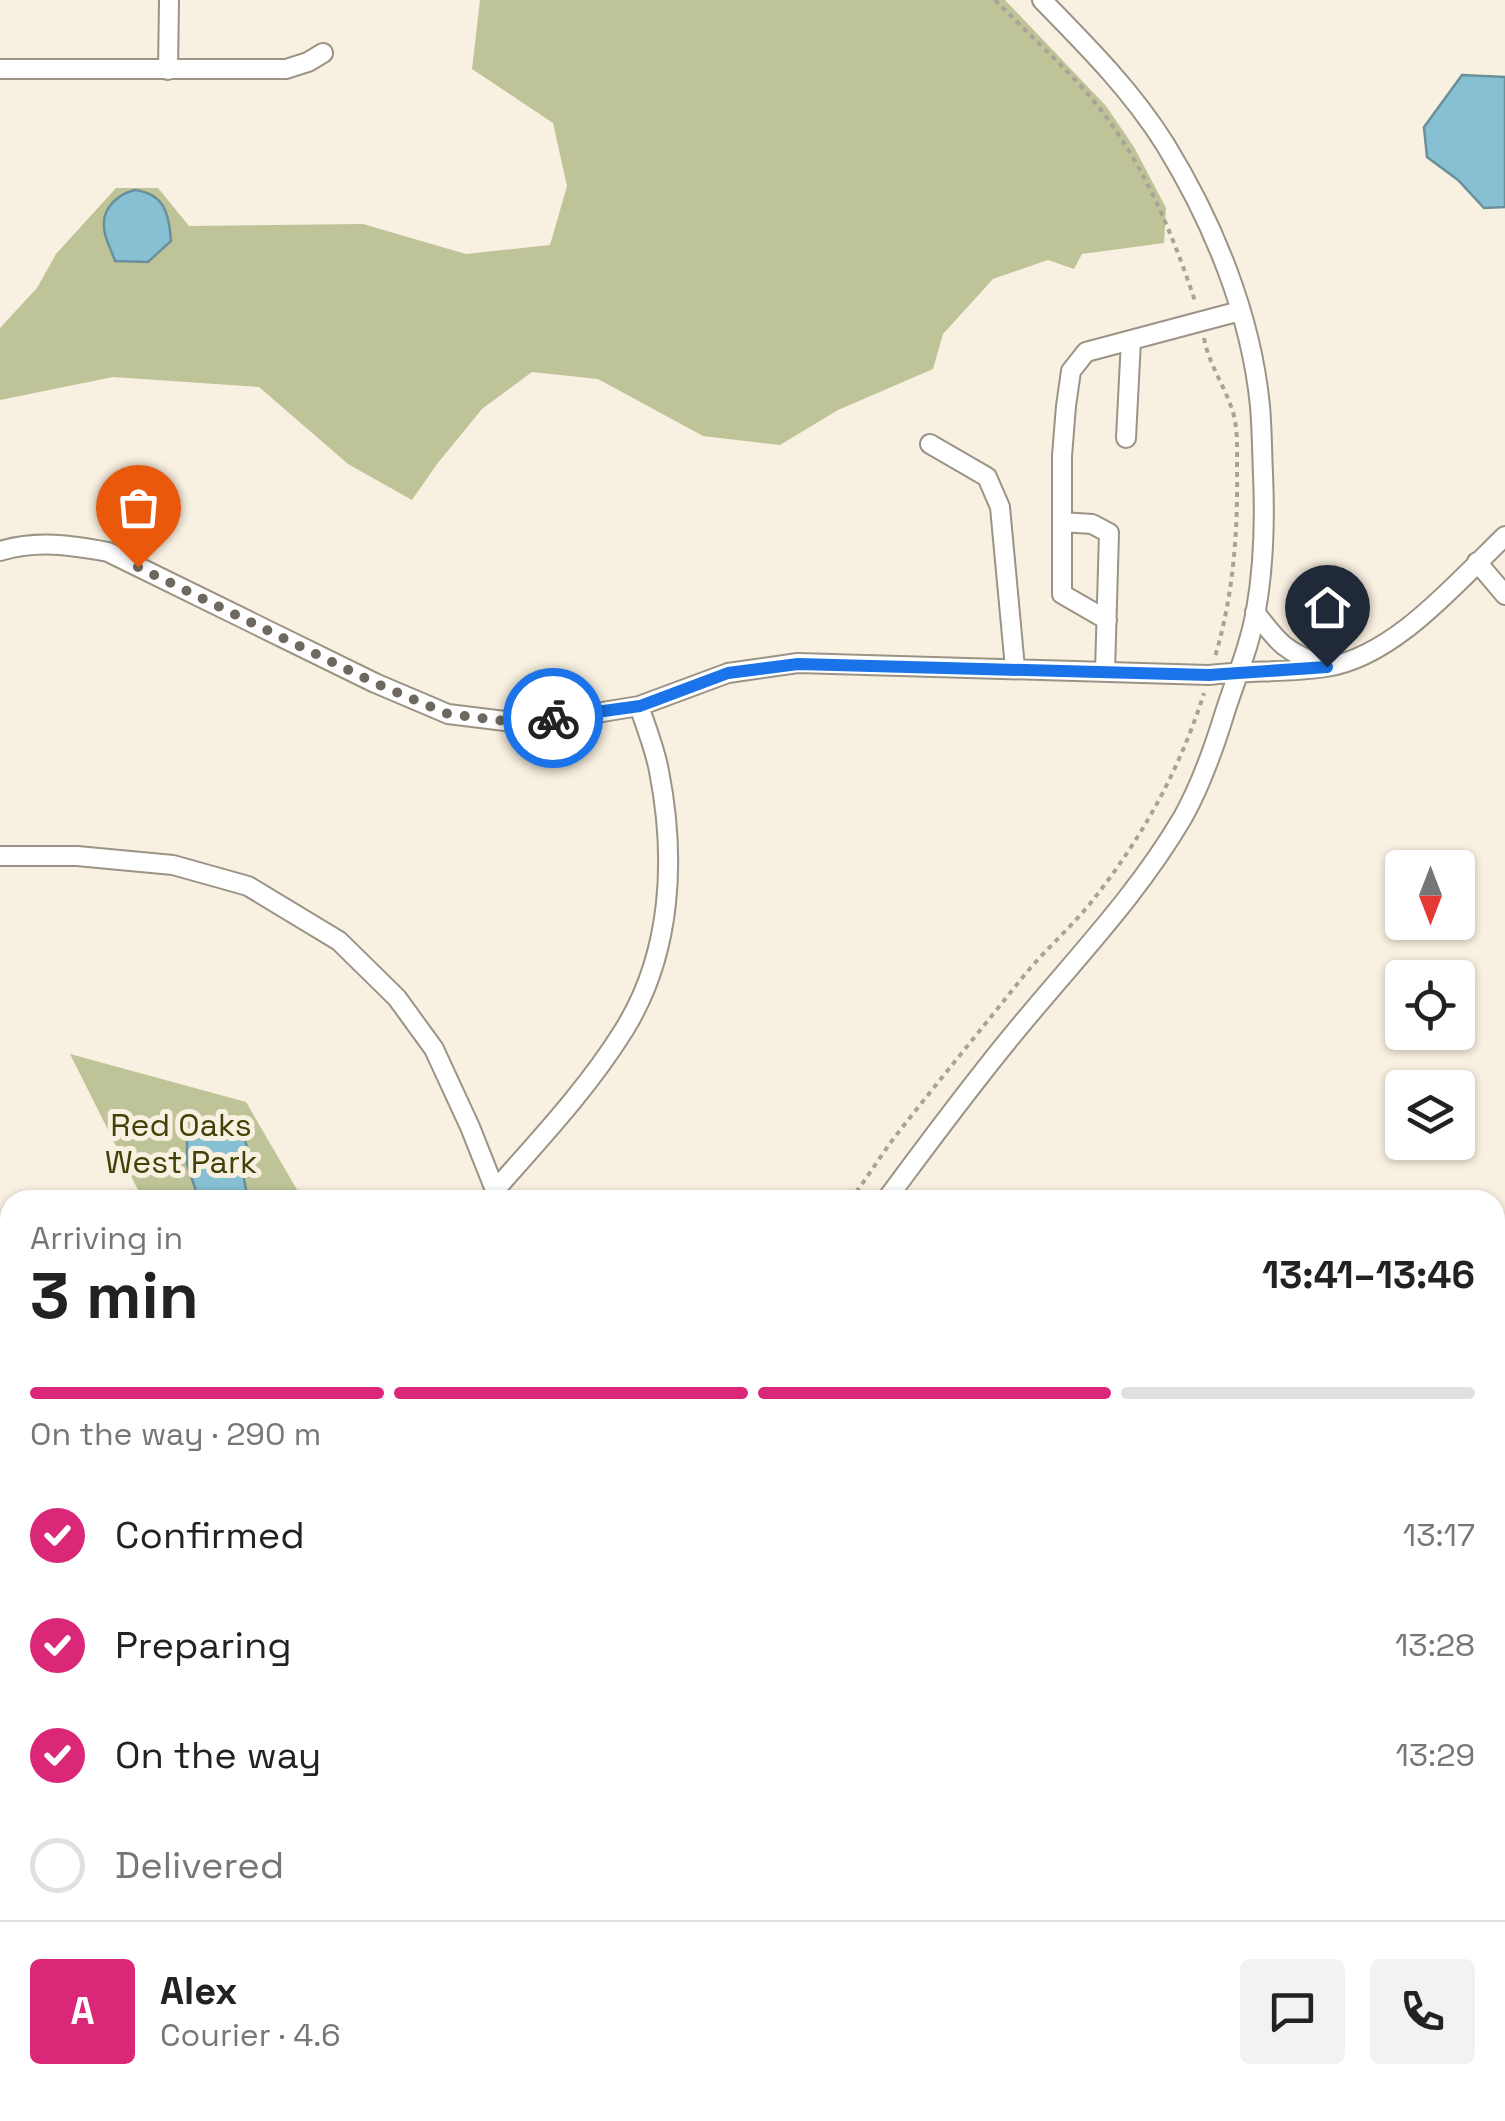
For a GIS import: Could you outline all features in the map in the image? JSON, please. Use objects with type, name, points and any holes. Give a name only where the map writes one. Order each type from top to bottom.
[{"type":"street","points":[[168,70],[170,0]]},
{"type":"street","points":[[894,1190],[990,1063],[1104,929],[1184,816],[1214,752],[1256,612],[1263,552],[1260,405],[1240,311],[1216,244],[1164,144],[1120,83],[1042,0]]},
{"type":"street","points":[[0,68],[286,68],[322,53]]},
{"type":"street","points":[[1107,620],[1062,594],[1062,456],[1071,371],[1086,352],[1240,311]]},
{"type":"street","points":[[1126,438],[1131,340]]},
{"type":"street","points":[[930,444],[988,476],[1000,507],[1015,668]]},
{"type":"street","points":[[1062,522],[1092,524],[1108,532],[1105,672]]},
{"type":"street","points":[[0,550],[64,544],[108,552],[375,683],[448,714],[513,722],[640,706],[728,673],[798,664],[1209,675],[1327,667],[1379,648],[1408,628],[1505,536]]},
{"type":"street","points":[[1478,562],[1505,595]]},
{"type":"street","points":[[1256,612],[1276,640],[1296,656],[1327,667]]},
{"type":"street","points":[[501,1190],[625,1028],[653,968],[668,902],[669,841],[659,769],[640,706]]},
{"type":"street","points":[[0,856],[77,856],[173,865],[248,886],[339,941],[396,998],[434,1049],[495,1190]]},
{"type":"path","points":[[857,1190],[1033,965],[1087,907],[1146,826],[1187,746],[1220,640],[1234,550],[1235,419],[1206,351],[1201,321],[1171,232],[1150,186],[1090,96],[995,0]]},
{"type":"green space","points":[[480,0],[1005,0],[1106,106],[1134,147],[1166,208],[1164,243],[1082,254],[1074,269],[1048,260],[993,279],[943,334],[933,369],[838,410],[780,445],[703,436],[598,379],[532,372],[482,409],[412,500],[348,464],[259,387],[113,377],[0,400],[0,328],[37,288],[56,254],[116,188],[158,188],[189,226],[363,224],[466,254],[550,245],[567,186],[553,123],[472,69]]},
{"type":"green space","name":"Red Oaks West Park","points":[[70,1054],[246,1102],[297,1190],[138,1190]]},
{"type":"water","points":[[1462,75],[1505,77],[1505,207],[1484,208],[1458,180],[1427,157],[1424,127]]},
{"type":"water","points":[[135,190],[159,201],[169,222],[171,241],[148,262],[115,261],[104,220],[117,198]]},
{"type":"water","points":[[220,1123],[241,1127],[248,1150],[242,1169],[246,1190],[196,1190],[187,1164],[187,1140]]},
{"type":"way so far","points":[[138,567],[375,683],[448,714],[513,722],[553,718]]},
{"type":"route","points":[[553,718],[640,706],[728,673],[798,664],[1209,675],[1327,667]]}]
